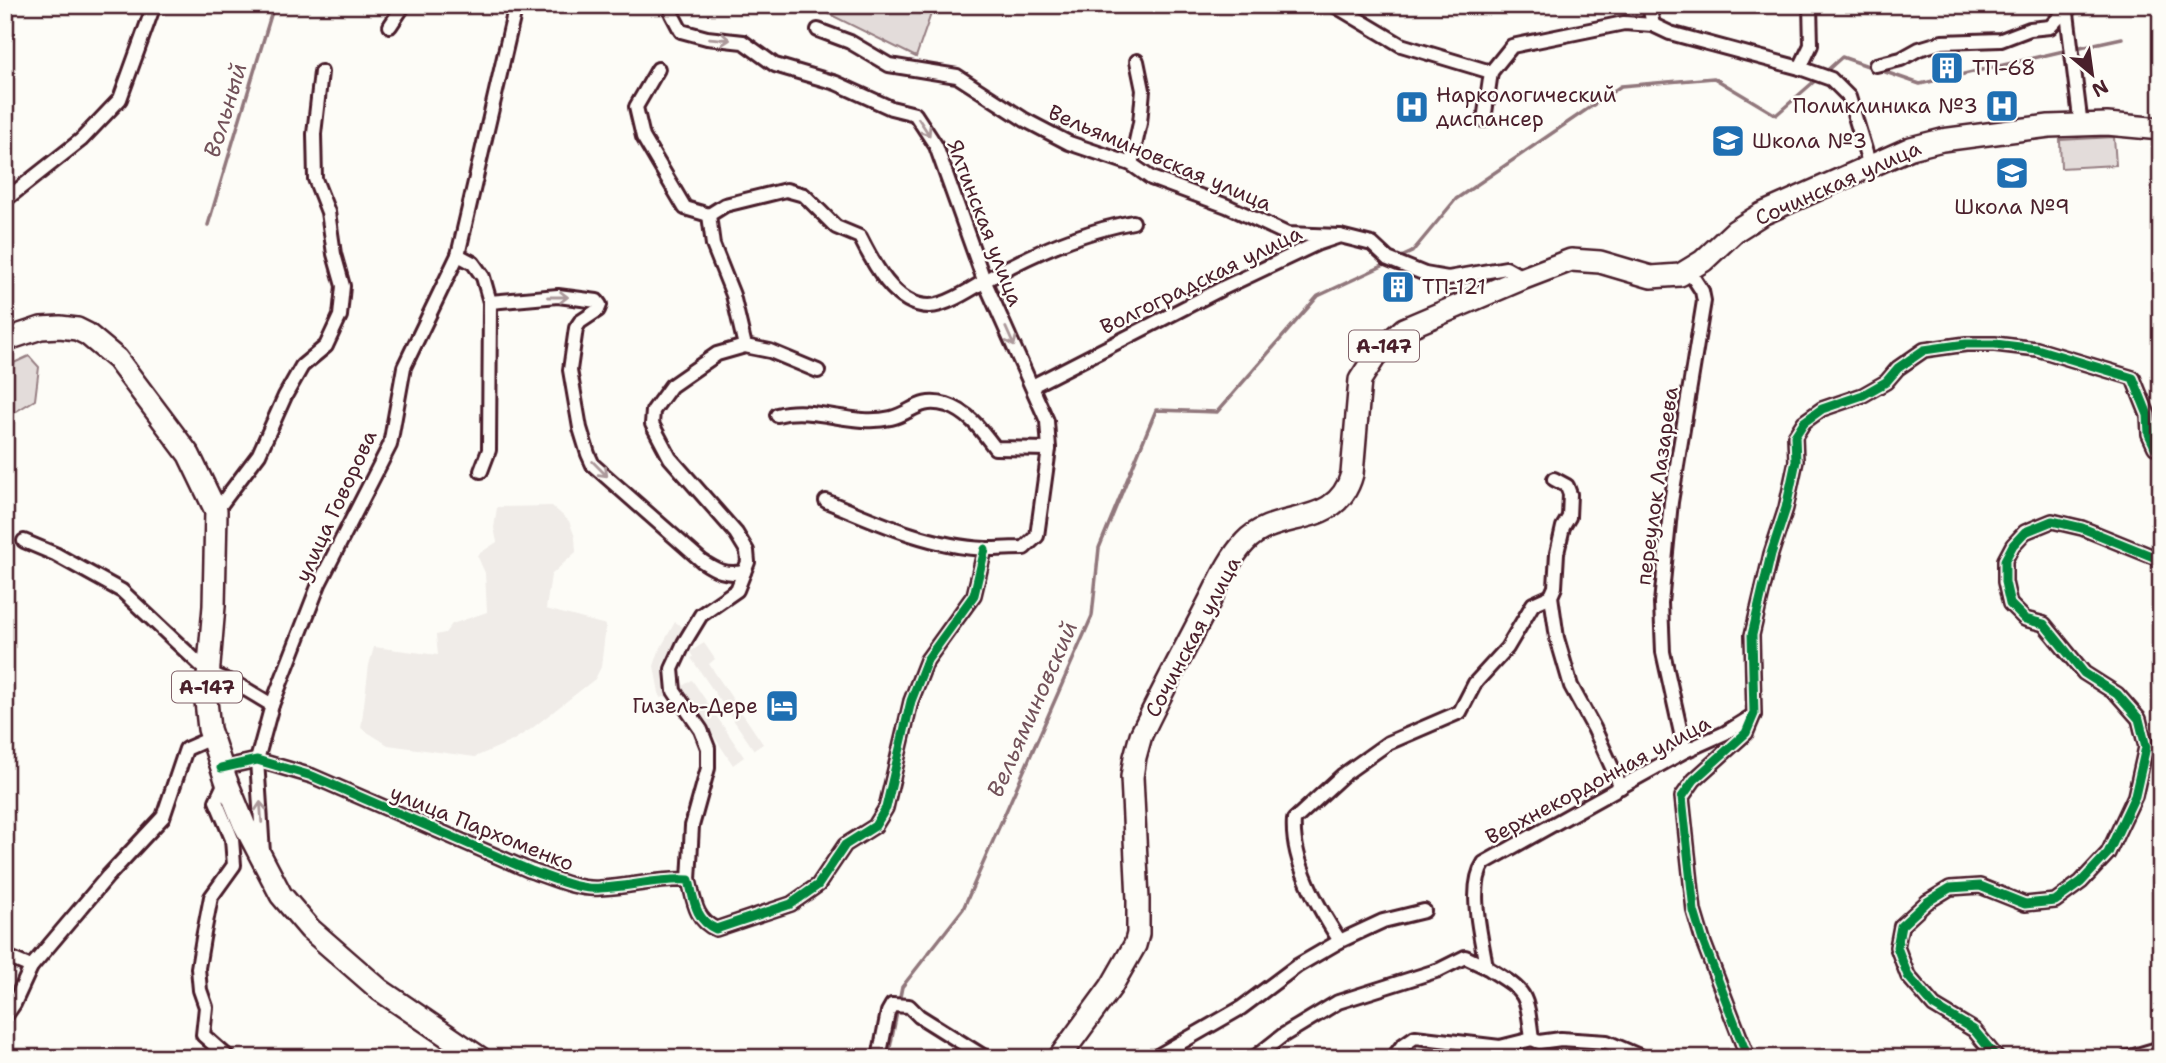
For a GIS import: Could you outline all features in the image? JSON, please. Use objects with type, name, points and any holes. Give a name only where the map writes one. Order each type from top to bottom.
[{"type":"highway","name":"Сочинская улица","points":[[1059,1058],[1111,987],[1135,945],[1138,934],[1132,777],[1141,735],[1228,567],[1245,541],[1266,528],[1325,510],[1348,488],[1352,474],[1360,380],[1387,343],[1404,329],[1571,260],[1600,262],[1651,277],[1671,277],[1689,271],[1735,231],[1762,215],[1911,148],[1942,140],[2049,125],[2107,124],[2161,129]]},
{"type":"highway","name":"А-147","points":[[5,340],[32,330],[60,327],[77,329],[87,334],[117,359],[189,455],[216,511],[214,606],[206,701],[211,738],[223,774],[264,864],[281,895],[310,929],[334,951],[380,990],[480,1058]]},
{"type":"street","points":[[5,200],[81,140],[120,99],[154,5]]},
{"type":"street","points":[[390,26],[404,5]]},
{"type":"street","name":"улица Говорова","points":[[264,864],[257,760],[272,705],[319,584],[390,445],[404,367],[458,255],[516,5]]},
{"type":"street","name":"Ялтинская улица","points":[[671,5],[681,31],[707,38],[743,42],[775,65],[836,83],[891,108],[915,114],[936,146],[984,280],[1047,421],[1049,449],[1037,536],[1024,548],[985,549]]},
{"type":"street","points":[[1334,5],[1401,45],[1491,72]]},
{"type":"street","points":[[1648,5],[1653,25]]},
{"type":"street","points":[[1800,68],[1811,46],[1810,5]]},
{"type":"street","points":[[2066,7],[2081,126]]},
{"type":"street","points":[[1876,65],[1901,59],[1919,49],[1942,42],[2001,40],[2030,29],[2050,27],[2066,7]]},
{"type":"street","points":[[1484,120],[1491,72],[1512,46],[1624,23],[1653,25],[1670,33],[1800,68],[1830,79],[1849,97],[1870,166]]},
{"type":"street","name":"Вельяминовская улица","points":[[818,30],[850,42],[889,65],[957,76],[1025,120],[1069,143],[1130,164],[1150,178],[1227,206],[1287,234],[1340,236]]},
{"type":"street","points":[[1130,164],[1140,123],[1143,90],[1137,61]]},
{"type":"street","points":[[658,69],[636,107],[643,137],[685,208],[709,215],[725,205],[786,190],[804,195],[836,227],[860,237],[870,258],[894,290],[911,302],[930,306],[959,297],[984,280],[1064,241],[1090,231],[1133,222]]},
{"type":"street","points":[[216,511],[259,454],[285,396],[302,366],[326,346],[340,316],[343,286],[334,254],[328,212],[314,179],[314,134],[321,72]]},
{"type":"street","points":[[709,215],[713,245],[733,295],[746,346]]},
{"type":"street","points":[[1340,236],[1372,244],[1388,259],[1425,274],[1448,278],[1506,268],[1524,278]]},
{"type":"street","name":"Волгоградская улица","points":[[1032,386],[1223,288],[1316,244],[1340,236]]},
{"type":"street","points":[[458,255],[473,263],[483,276],[491,302],[489,450],[481,471]]},
{"type":"street","name":"переулок Лазарева","points":[[1685,751],[1663,652],[1661,603],[1671,502],[1704,301],[1702,290],[1689,271]]},
{"type":"street","points":[[491,302],[558,296],[597,301],[600,306],[598,310],[580,322],[576,328],[570,370],[580,428],[593,465],[710,567],[719,573],[744,572]]},
{"type":"street","points":[[1748,1058],[1694,911],[1682,797],[1695,780],[1746,733],[1754,715],[1752,635],[1771,554],[1786,508],[1796,461],[1795,436],[1804,422],[1822,409],[1863,395],[1886,382],[1898,368],[1924,350],[1966,344],[1995,344],[2037,349],[2133,377],[2148,415],[2149,434],[2155,447]]},
{"type":"street","points":[[818,371],[770,351],[746,346],[717,354],[671,386],[653,411],[652,424],[670,458],[736,533],[747,551],[748,562],[737,590],[702,615],[684,643],[672,669],[674,691],[701,730],[708,748],[708,768],[692,826],[689,880],[701,917],[706,925],[716,929],[791,904],[818,885],[845,845],[874,826],[886,808],[911,701],[927,660],[974,595],[985,549],[932,540],[874,521],[826,501]]},
{"type":"street","points":[[777,415],[790,411],[859,420],[891,418],[918,404],[947,405],[966,414],[995,448],[1049,449]]},
{"type":"street","points":[[1554,479],[1567,486],[1570,494],[1569,517],[1563,527],[1557,553],[1555,587],[1551,596],[1558,638],[1571,687],[1594,728],[1621,787]]},
{"type":"street","points":[[1997,1058],[1974,1030],[1934,1006],[1908,976],[1897,947],[1901,926],[1927,902],[1950,888],[1980,886],[2025,904],[2055,901],[2081,882],[2108,853],[2135,796],[2146,747],[2140,719],[2117,694],[2084,673],[2043,624],[2025,619],[2010,604],[2005,582],[2005,560],[2013,545],[2025,532],[2052,521],[2082,528],[2161,560]]},
{"type":"street","points":[[24,541],[55,554],[122,591],[208,673],[242,687],[272,705]]},
{"type":"street","points":[[1339,941],[1324,917],[1306,876],[1293,838],[1294,820],[1343,775],[1388,743],[1460,712],[1475,682],[1507,648],[1533,604],[1551,596]]},
{"type":"street","name":"Верхнекордонная улица","points":[[1486,967],[1476,897],[1478,872],[1485,863],[1754,715]]},
{"type":"street","points":[[5,1017],[31,967],[108,876],[163,817],[186,749],[211,738]]},
{"type":"street","points":[[229,1058],[204,1035],[206,1007],[200,990],[198,968],[211,897],[234,865],[232,839],[216,801],[223,774],[257,760]]},
{"type":"street","name":"улица Пархоменко","points":[[257,760],[312,776],[530,871],[567,884],[598,889],[669,879],[689,880]]},
{"type":"street","points":[[1154,1058],[1241,1008],[1297,966],[1339,941],[1383,921],[1424,911]]},
{"type":"street","points":[[5,956],[31,967]]},
{"type":"street","points":[[1254,1058],[1282,1036],[1338,1002],[1438,970],[1465,957],[1486,967],[1519,989],[1528,1004],[1535,1041]]},
{"type":"street","points":[[878,1058],[892,1005],[906,1006],[986,1058]]},
{"type":"street","points":[[1393,1058],[1402,1046],[1415,1037],[1500,1047],[1561,1039],[1607,1042],[1644,1058]]},
{"type":"street","points":[[2127,1058],[2161,1048]]},
{"type":"shaded area","points":[[816,5],[934,5],[916,57]]},
{"type":"shaded area","points":[[2114,137],[2116,165],[2061,168],[2060,140]]},
{"type":"shaded area","points":[[29,356],[39,367],[35,400],[5,418],[5,367]]},
{"type":"shaded area","points":[[552,506],[569,521],[575,537],[576,552],[551,575],[546,609],[606,625],[601,667],[595,679],[531,729],[512,741],[475,757],[388,745],[361,728],[374,647],[438,655],[436,635],[445,633],[452,624],[487,612],[485,573],[477,555],[497,542],[494,528],[497,507]]},
{"type":"shaded area","points":[[675,622],[683,627],[662,666],[669,696],[660,698],[654,666]]},
{"type":"shaded area","points":[[704,643],[715,659],[709,664],[763,744],[754,750],[691,658],[693,657],[690,652]]},
{"type":"shaded area","points":[[692,680],[744,757],[733,765],[681,687]]},
{"type":"waterway","name":"Вольный","points":[[208,225],[274,5]]},
{"type":"waterway","name":"Вельяминовский","points":[[2076,48],[2122,38]]},
{"type":"waterway","name":"Вельяминовский","points":[[1951,77],[2068,50]]},
{"type":"waterway","name":"Вельяминовский","points":[[1823,74],[1842,57],[1920,84],[1933,81]]},
{"type":"waterway","name":"Вельяминовский","points":[[1399,258],[1412,252],[1456,199],[1621,86],[1714,78],[1776,115],[1817,79]]},
{"type":"waterway","name":"Вельяминовский","points":[[888,1058],[902,987],[963,909],[1092,616],[1099,548],[1156,410],[1217,412],[1318,296],[1389,263]]},
{"type":"cycle path","points":[[1748,1058],[1694,911],[1682,797],[1694,780],[1746,733],[1754,714],[1752,635],[1771,554],[1786,508],[1796,461],[1795,436],[1804,422],[1822,409],[1863,395],[1886,382],[1898,368],[1924,350],[1966,344],[1995,344],[2037,349],[2133,378],[2148,415],[2149,434],[2155,447]]},
{"type":"cycle path","points":[[1997,1058],[1974,1030],[1934,1006],[1908,976],[1897,947],[1901,926],[1927,902],[1950,888],[1980,886],[2025,904],[2055,901],[2081,882],[2108,853],[2135,796],[2146,747],[2139,719],[2117,694],[2084,673],[2044,624],[2025,619],[2010,604],[2005,582],[2005,560],[2013,545],[2025,532],[2052,521],[2082,528],[2161,560]]},
{"type":"cycle path","points":[[221,768],[257,760],[312,776],[531,871],[574,885],[600,888],[689,880],[700,915],[716,929],[791,904],[818,885],[845,845],[875,826],[886,808],[911,701],[927,660],[974,595],[985,549]]},
{"type":"place","name":"ТП-68","points":[[1947,68]]},
{"type":"place","name":"Поликлиника №3","points":[[2002,106]]},
{"type":"place","name":"Наркологический диспансер","points":[[1412,107]]},
{"type":"place","name":"Школа №3","points":[[1728,141]]},
{"type":"place","name":"Школа №9","points":[[2012,173]]},
{"type":"place","name":"ТП-121","points":[[1398,287]]},
{"type":"place","name":"Гизель-Дере","points":[[782,706]]}]
